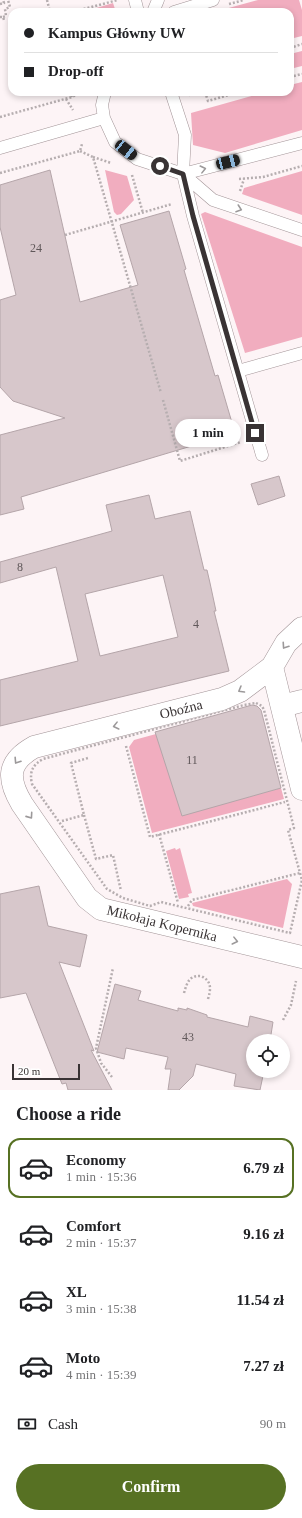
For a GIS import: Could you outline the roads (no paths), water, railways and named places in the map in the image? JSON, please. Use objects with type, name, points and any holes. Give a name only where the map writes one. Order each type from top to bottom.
[{"type":"street","name":"Oboźna","points":[[34,747],[222,699],[240,691],[272,667],[286,643],[302,628]]},
{"type":"street","points":[[272,667],[292,703],[295,795]]},
{"type":"street","name":"Mikołaja Kopernika","points":[[34,747],[22,754],[12,769],[12,782],[15,793],[87,898],[94,904],[101,909],[298,952]]},
{"type":"lane","points":[[187,8],[213,0]]},
{"type":"lane","points":[[104,96],[102,105],[104,118],[116,142],[137,159],[183,174],[213,200],[302,230]]},
{"type":"lane","points":[[172,96],[185,135],[183,174],[193,216],[262,455]]},
{"type":"lane","points":[[0,148],[104,118]]},
{"type":"lane","points":[[183,174],[302,143]]},
{"type":"lane","points":[[238,371],[302,353]]}]
